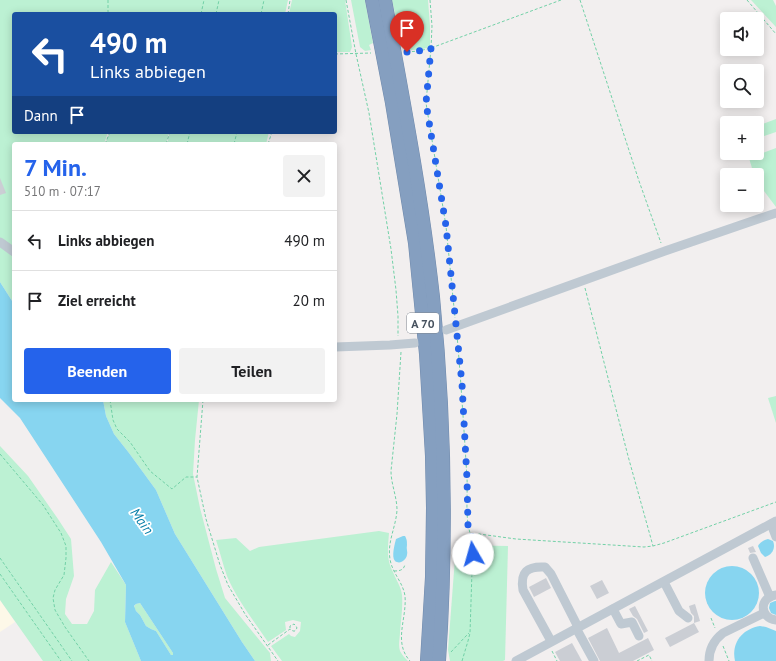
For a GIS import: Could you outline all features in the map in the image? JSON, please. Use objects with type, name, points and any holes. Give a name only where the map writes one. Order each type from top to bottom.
[{"type":"highway","name":"A 70","points":[[372,0],[392,103],[413,236],[426,354],[431,434],[433,508],[432,577],[436,656]]},
{"type":"highway","name":"A 70","points":[[384,0],[404,101],[418,191],[430,274],[437,344],[444,478],[443,575],[436,656]]},
{"type":"street","points":[[446,330],[665,251],[776,213]]},
{"type":"street","points":[[0,242],[12,251]]},
{"type":"street","points":[[337,347],[400,345],[415,342]]},
{"type":"street","points":[[516,661],[773,523],[776,537]]},
{"type":"street","points":[[753,558],[773,596],[766,600],[763,609],[764,613],[768,617],[776,620]]},
{"type":"street","points":[[549,642],[523,590],[522,581],[528,569],[545,567],[551,574],[594,661]]},
{"type":"street","points":[[664,582],[679,611],[688,618]]},
{"type":"street","points":[[613,609],[620,624],[632,622],[639,636]]},
{"type":"street","points":[[710,661],[712,644],[719,636],[764,613]]},
{"type":"path","points":[[108,0],[108,12]]},
{"type":"path","points":[[201,12],[204,0]]},
{"type":"path","points":[[216,12],[219,0]]},
{"type":"path","points":[[262,12],[264,0]]},
{"type":"path","points":[[288,12],[290,0]]},
{"type":"path","points":[[346,0],[369,113],[397,296],[400,345],[397,414],[391,471],[397,509],[389,549],[390,560],[400,581],[405,597],[402,646],[410,661]]},
{"type":"path","points":[[430,0],[432,26],[426,103],[446,226],[462,384],[468,526],[470,534],[474,540]]},
{"type":"path","points":[[407,52],[431,48],[561,0]]},
{"type":"path","points":[[580,0],[639,181],[661,244],[665,251]]},
{"type":"path","points":[[747,0],[776,34]]},
{"type":"path","points":[[337,54],[371,53]]},
{"type":"path","points":[[584,280],[628,456],[653,546]]},
{"type":"path","points":[[110,402],[113,420],[117,429],[130,442],[150,471],[172,488],[186,477],[197,477]]},
{"type":"path","points":[[203,402],[197,477],[206,519],[223,574],[228,585],[245,614],[278,661]]},
{"type":"path","points":[[0,454],[43,505],[64,539],[66,546],[64,575],[55,590],[53,598],[55,610],[89,661]]},
{"type":"path","points":[[462,661],[470,632],[474,540],[479,534],[644,547],[653,546],[776,502]]},
{"type":"path","points":[[0,558],[72,661]]},
{"type":"path","points":[[394,571],[401,570],[404,568],[405,564]]},
{"type":"path","points":[[0,574],[61,661]]},
{"type":"path","points":[[268,646],[290,629]]},
{"type":"path","points":[[436,656],[459,643],[470,632]]},
{"type":"path","points":[[549,642],[557,661]]},
{"type":"path","points":[[637,661],[649,655],[652,661]]},
{"type":"shaded area","points":[[0,600],[15,622],[0,632]]},
{"type":"green space","points":[[0,0],[288,0],[285,12],[12,12],[12,134],[107,134],[105,142],[12,142],[12,249],[0,240]]},
{"type":"green space","points":[[292,0],[345,0],[352,47],[350,52],[337,52],[337,12],[289,12]]},
{"type":"green space","points":[[351,0],[365,0],[373,43],[369,45],[371,50],[365,51],[360,47]]},
{"type":"green space","points":[[392,0],[428,0],[430,47],[419,50],[405,50],[404,46],[402,46]]},
{"type":"green space","points":[[751,0],[773,0],[776,6],[776,27],[764,14],[764,12],[762,12]]},
{"type":"green space","points":[[776,119],[776,132],[764,136],[764,123]]},
{"type":"green space","points":[[109,134],[168,134],[166,142],[106,142]]},
{"type":"green space","points":[[170,134],[268,134],[266,142],[168,142]]},
{"type":"green space","points":[[776,148],[776,207],[764,191],[764,168],[752,168],[750,160],[764,160],[764,152]]},
{"type":"green space","points":[[0,243],[12,252],[12,301],[0,282]]},
{"type":"green space","points":[[776,396],[776,423],[768,398]]},
{"type":"green space","points":[[103,402],[199,402],[193,474],[216,569],[225,598],[270,653],[271,661],[255,661],[242,642],[175,534],[156,490],[114,434],[106,416]]},
{"type":"green space","points":[[0,446],[28,476],[71,539],[74,576],[66,599],[65,614],[72,624],[87,624],[94,611],[95,590],[111,562],[126,585],[125,622],[141,661],[43,661],[0,600]]},
{"type":"green space","points":[[379,531],[389,533],[389,562],[400,586],[402,595],[399,649],[408,661],[282,661],[271,646],[289,634],[295,637],[300,631],[301,622],[293,620],[285,622],[286,630],[268,642],[231,585],[216,540],[236,538],[250,551],[259,547]]},
{"type":"green space","points":[[456,545],[508,546],[505,660],[503,661],[450,661],[448,650]]},
{"type":"green space","points":[[140,603],[173,655],[171,655],[156,631],[146,626],[136,611],[134,607],[136,604]]},
{"type":"water","name":"Main","points":[[0,282],[12,301],[12,402],[103,402],[106,416],[114,434],[156,490],[175,534],[255,661],[141,661],[125,622],[126,585],[101,542],[20,418],[0,398]],"holes":[[[140,603],[173,655],[171,655],[156,631],[146,626],[136,611],[134,606],[136,604]]]},
{"type":"water","points":[[405,536],[407,540],[407,555],[405,559],[397,562],[393,556],[396,539]]},
{"type":"water","points":[[768,539],[773,541],[774,549],[770,555],[765,557],[761,553],[758,546],[762,541]]},
{"type":"water","points":[[732,566],[742,568],[751,574],[757,583],[759,593],[757,603],[751,612],[742,618],[732,620],[722,618],[713,612],[707,603],[705,593],[707,583],[713,574],[722,568]]},
{"type":"water","points":[[775,601],[776,615],[771,613],[769,608],[770,603]]},
{"type":"water","points":[[760,626],[776,631],[776,661],[735,661],[735,648],[739,638],[748,630]]},
{"type":"building","points":[[0,178],[6,193],[0,195]]},
{"type":"building","points":[[753,546],[756,552],[750,553],[748,548]]},
{"type":"building","points":[[546,578],[551,588],[534,597],[529,587]]},
{"type":"building","points":[[602,580],[609,593],[597,599],[590,586]]},
{"type":"building","points":[[695,604],[700,621],[694,623],[694,616],[691,613],[689,606]]},
{"type":"building","points":[[635,606],[648,631],[644,633],[637,619],[633,616],[629,609]]},
{"type":"building","points":[[694,623],[699,632],[670,647],[665,638]]},
{"type":"building","points":[[607,628],[619,653],[648,638],[654,650],[633,661],[600,661],[588,638]]},
{"type":"building","points":[[572,643],[582,661],[560,661],[555,652]]},
{"type":"route","points":[[407,52],[431,48],[426,103],[446,226],[462,384],[468,526],[470,534],[474,540],[473,554]]}]
